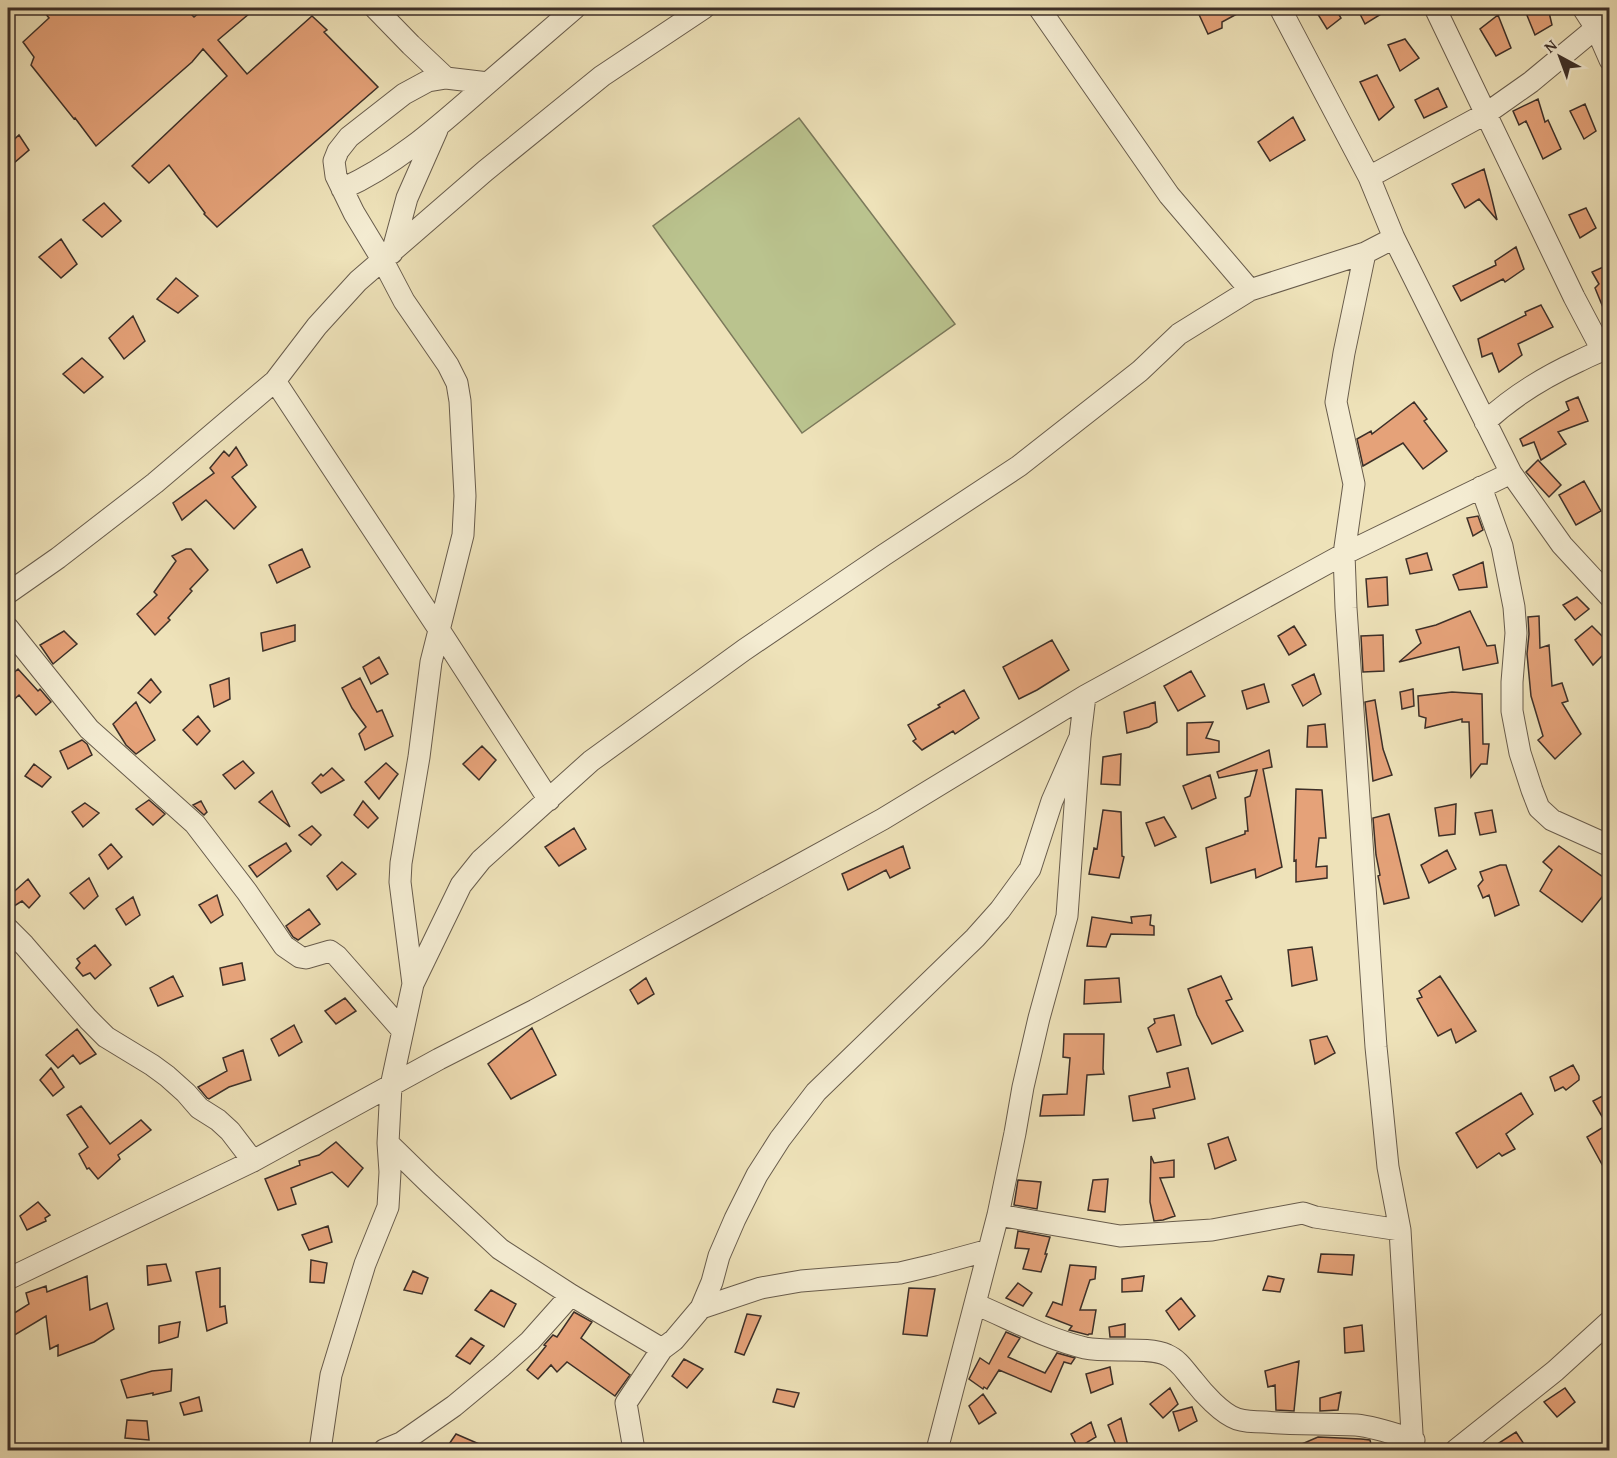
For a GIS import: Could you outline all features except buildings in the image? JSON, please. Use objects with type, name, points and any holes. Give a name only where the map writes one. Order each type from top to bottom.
[{"type":"street","points":[[375,8],[446,78]]},
{"type":"street","points":[[342,189],[363,180],[385,166],[438,127],[575,8]]},
{"type":"street","points":[[8,593],[58,558],[155,483],[275,381],[317,326],[358,281],[485,171],[602,76],[704,8]]},
{"type":"street","points":[[1039,8],[1169,195],[1250,290]]},
{"type":"street","points":[[1280,8],[1370,177],[1394,238],[1510,473],[1562,545],[1610,597]]},
{"type":"street","points":[[1436,8],[1574,297],[1606,349],[1561,369],[1527,388],[1485,422]]},
{"type":"street","points":[[1583,8],[1596,28],[1610,60]]},
{"type":"street","points":[[1370,177],[1487,113],[1531,82],[1596,28],[1608,8]]},
{"type":"street","points":[[413,984],[400,882],[401,863],[419,757],[431,662],[463,535],[465,496],[460,401],[458,384],[448,365],[404,301],[387,257],[354,213],[336,176],[334,161],[338,151],[349,137],[404,94],[428,81],[446,78],[488,83]]},
{"type":"street","points":[[387,257],[407,198],[438,127]]},
{"type":"street","points":[[320,1450],[331,1375],[365,1264],[388,1207],[391,1086],[413,984],[461,885],[481,860],[591,761],[754,644],[1019,466],[1140,371],[1179,334],[1250,290],[1365,253],[1394,238]]},
{"type":"street","points":[[975,1304],[1047,1335],[1086,1348],[1165,1354],[1174,1358],[1208,1397],[1236,1419],[1279,1424],[1357,1425],[1378,1429],[1413,1445],[1400,1230],[1388,1167],[1376,1047],[1346,608],[1344,554],[1354,484],[1336,402],[1365,253]]},
{"type":"street","points":[[275,381],[549,800]]},
{"type":"street","points":[[8,1279],[253,1161],[439,1059],[556,999],[883,819],[1085,696],[1344,554],[1510,473]]},
{"type":"street","points":[[1480,487],[1503,546],[1514,607],[1516,633],[1512,711],[1520,753],[1532,790],[1539,808],[1551,820],[1610,846]]},
{"type":"street","points":[[8,628],[89,729],[195,824],[247,892],[284,946],[300,957],[306,958],[330,951],[337,956],[402,1030]]},
{"type":"street","points":[[937,1450],[998,1215],[1033,1041],[1067,916],[1085,696]]},
{"type":"street","points":[[634,1450],[626,1403],[662,1349],[674,1340],[701,1308],[712,1282],[719,1256],[757,1175],[780,1139],[816,1092],[975,938],[1000,910],[1030,868],[1052,801],[1080,737]]},
{"type":"street","points":[[8,929],[88,1019],[106,1036],[167,1076],[199,1108],[230,1131],[253,1161]]},
{"type":"street","points":[[388,1143],[500,1249],[571,1295],[662,1349]]},
{"type":"street","points":[[998,1215],[1120,1236],[1212,1230],[1304,1214],[1400,1230]]},
{"type":"street","points":[[701,1308],[761,1288],[801,1281],[900,1273],[989,1250]]},
{"type":"street","points":[[384,1450],[401,1443],[454,1406],[530,1341],[571,1295]]},
{"type":"street","points":[[1467,1447],[1610,1320]]},
{"type":"green space","points":[[799,118],[955,324],[802,433],[653,226]]}]
